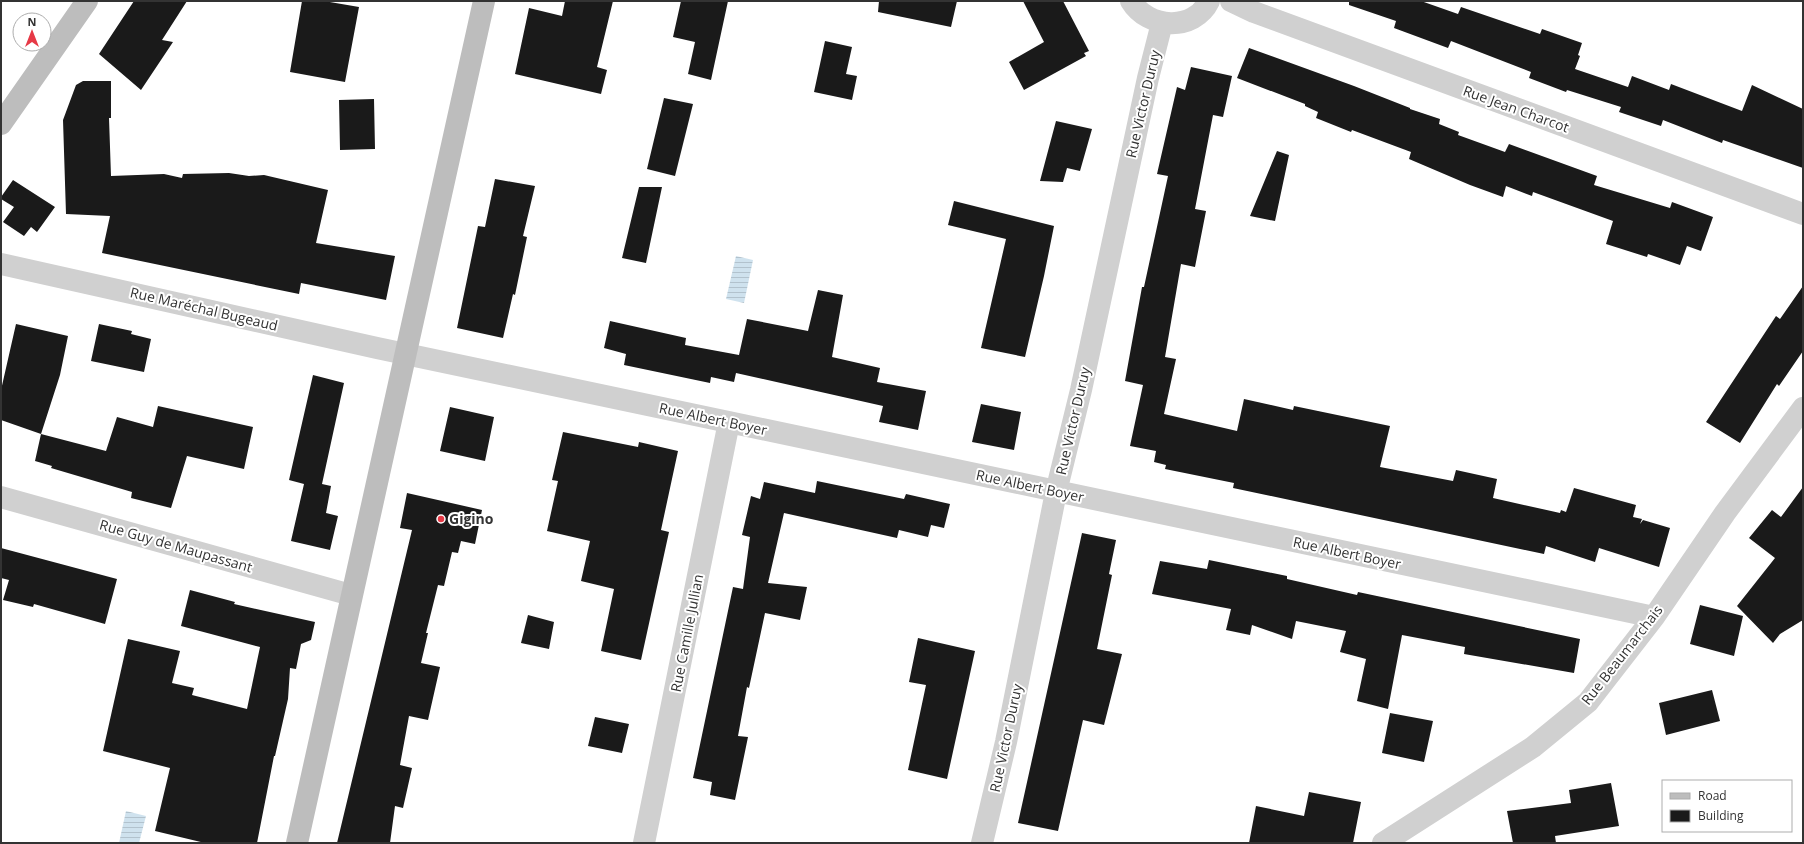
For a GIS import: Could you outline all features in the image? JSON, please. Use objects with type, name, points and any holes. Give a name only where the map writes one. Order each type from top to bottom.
[{"type":"main road","points":[[1,124],[87,1]]},
{"type":"main road","points":[[298,843],[351,595],[484,1]]},
{"type":"street","points":[[1131,1],[1140,12],[1151,19],[1162,23],[1175,23],[1188,20],[1199,13],[1209,1]]},
{"type":"street","name":"Rue Jean Charcot","points":[[1231,1],[1254,12],[1803,214]]},
{"type":"street","name":"Rue Victor Duruy","points":[[982,843],[1006,742],[1056,492],[1081,390],[1148,78],[1162,23]]},
{"type":"street","name":"Rue Maréchal Bugeaud","points":[[1,264],[406,354]]},
{"type":"street","name":"Rue Albert Boyer","points":[[406,354],[1654,617]]},
{"type":"street","name":"Rue Beaumarchais","points":[[1383,843],[1533,747],[1588,702],[1654,617],[1725,514],[1803,408]]},
{"type":"street","name":"Rue Camille Jullian","points":[[644,843],[729,422]]},
{"type":"street","name":"Rue Guy de Maupassant","points":[[1,497],[351,595]]},
{"type":"water","points":[[736,256],[753,260],[744,303],[726,299]]},
{"type":"water","points":[[126,811],[146,816],[139,843],[119,843]]},
{"type":"building","points":[[134,1],[187,1],[162,40],[173,42],[141,90],[99,54]]},
{"type":"building","points":[[302,1],[324,1],[359,7],[345,82],[290,72]]},
{"type":"building","points":[[565,1],[613,1],[597,67],[607,70],[601,94],[515,74],[529,8],[562,16]]},
{"type":"building","points":[[681,1],[728,1],[711,80],[688,74],[695,42],[673,37]]},
{"type":"building","points":[[879,1],[957,1],[951,27],[878,12]]},
{"type":"building","points":[[1023,1],[1063,1],[1089,51],[1084,53],[1086,56],[1024,90],[1009,62],[1044,42]]},
{"type":"building","points":[[1349,1],[1421,1],[1458,14],[1461,7],[1540,34],[1542,29],[1582,43],[1578,55],[1580,56],[1575,69],[1628,87],[1632,76],[1669,90],[1671,84],[1742,111],[1752,85],[1803,109],[1803,168],[1723,140],[1722,143],[1663,120],[1661,126],[1619,112],[1621,107],[1567,90],[1566,92],[1529,78],[1531,72],[1451,41],[1448,48],[1394,28],[1396,21],[1349,5]]},
{"type":"building","points":[[825,41],[852,47],[846,74],[857,76],[852,100],[814,92]]},
{"type":"building","points":[[1249,48],[1440,119],[1439,124],[1459,132],[1458,135],[1505,152],[1509,144],[1597,176],[1594,185],[1670,208],[1672,202],[1713,217],[1701,251],[1687,246],[1680,265],[1648,254],[1647,257],[1606,244],[1613,221],[1533,192],[1532,196],[1506,186],[1503,197],[1470,185],[1409,159],[1411,152],[1352,130],[1351,132],[1316,118],[1318,112],[1305,106],[1305,104],[1237,78]]},
{"type":"building","points":[[1191,67],[1232,76],[1223,117],[1213,115],[1195,209],[1206,211],[1195,267],[1181,264],[1165,357],[1176,359],[1164,414],[1237,431],[1244,399],[1293,410],[1294,406],[1390,426],[1380,467],[1453,481],[1456,470],[1497,479],[1493,498],[1560,513],[1561,510],[1566,512],[1574,488],[1636,505],[1633,517],[1642,519],[1640,524],[1643,520],[1670,528],[1659,567],[1599,548],[1595,562],[1546,546],[1544,554],[1233,488],[1234,483],[1165,469],[1166,465],[1154,462],[1156,451],[1130,446],[1143,385],[1125,381],[1142,287],[1144,287],[1168,176],[1157,174],[1177,87],[1185,90]]},
{"type":"building","points":[[83,81],[111,81],[111,118],[109,118],[111,176],[164,174],[182,178],[183,174],[229,173],[249,176],[264,175],[328,190],[316,243],[395,256],[386,300],[301,283],[299,294],[102,253],[110,216],[66,214],[63,120],[76,85]]},
{"type":"building","points":[[664,98],[693,104],[675,176],[647,169]]},
{"type":"building","points":[[374,99],[375,149],[340,150],[339,100]]},
{"type":"building","points":[[1056,121],[1092,129],[1080,171],[1067,168],[1063,182],[1040,181]]},
{"type":"building","points":[[1277,151],[1289,155],[1275,221],[1250,216]]},
{"type":"building","points":[[495,179],[535,186],[523,236],[527,237],[515,295],[513,294],[503,338],[457,328],[478,226],[485,227]]},
{"type":"building","points":[[13,180],[55,207],[37,232],[31,227],[24,236],[3,222],[14,207],[1,199],[1,197]]},
{"type":"building","points":[[639,187],[662,187],[646,263],[622,258]]},
{"type":"building","points":[[954,201],[1054,226],[1025,357],[981,348],[1006,239],[948,225]]},
{"type":"building","points":[[1803,286],[1803,351],[1779,386],[1777,384],[1740,443],[1706,422],[1776,316],[1780,319]]},
{"type":"building","points":[[818,290],[843,295],[832,357],[880,368],[877,382],[926,391],[918,430],[879,422],[883,406],[736,373],[734,382],[711,377],[710,383],[624,365],[626,354],[604,348],[610,321],[686,338],[685,345],[739,355],[747,319],[808,331]]},
{"type":"building","points":[[16,324],[68,336],[60,375],[41,434],[1,420],[1,390]]},
{"type":"building","points":[[99,324],[132,331],[131,334],[151,339],[144,372],[91,361]]},
{"type":"building","points":[[313,375],[344,383],[322,484],[331,486],[326,513],[338,516],[330,550],[291,541],[304,484],[289,480]]},
{"type":"building","points":[[981,404],[1021,412],[1014,450],[972,442]]},
{"type":"building","points":[[158,406],[253,427],[244,469],[187,456],[171,508],[131,498],[132,492],[51,468],[52,466],[35,461],[41,434],[106,451],[117,417],[153,427]]},
{"type":"building","points":[[450,407],[494,417],[485,461],[440,451]]},
{"type":"building","points":[[563,432],[638,447],[639,442],[678,451],[661,530],[669,532],[641,660],[601,651],[614,589],[581,581],[590,541],[547,531],[558,481],[552,480]]},
{"type":"building","points":[[817,481],[904,499],[906,494],[950,504],[944,528],[931,525],[928,537],[899,530],[897,538],[784,513],[768,583],[807,587],[800,620],[765,613],[749,688],[747,687],[738,736],[748,737],[735,800],[710,795],[712,782],[693,778],[733,587],[743,589],[750,537],[742,535],[751,496],[760,499],[764,482],[815,493]]},
{"type":"building","points":[[1803,487],[1803,620],[1780,634],[1773,643],[1737,606],[1775,558],[1749,538],[1772,510],[1781,517]]},
{"type":"building","points":[[407,493],[482,510],[475,544],[461,541],[458,553],[452,552],[444,586],[438,585],[426,633],[428,633],[421,663],[440,667],[428,720],[409,716],[400,765],[412,768],[403,808],[395,806],[390,843],[337,843],[412,530],[400,528]]},
{"type":"building","points":[[1082,533],[1116,540],[1109,574],[1112,575],[1097,649],[1122,654],[1104,725],[1083,720],[1058,831],[1018,823]]},
{"type":"building","points":[[1,548],[117,579],[105,624],[34,604],[33,607],[3,600],[9,580],[1,578]]},
{"type":"building","points":[[1209,560],[1287,576],[1287,579],[1357,595],[1358,592],[1580,639],[1574,673],[1464,654],[1465,647],[1402,635],[1388,709],[1357,701],[1366,659],[1340,652],[1346,631],[1296,621],[1292,639],[1252,625],[1250,635],[1226,630],[1231,609],[1152,594],[1160,561],[1207,569]]},
{"type":"building","points":[[190,590],[235,602],[234,604],[315,622],[311,640],[301,644],[296,669],[290,668],[288,699],[274,756],[257,843],[205,843],[155,831],[170,768],[103,751],[128,639],[180,651],[172,683],[194,688],[192,695],[247,709],[260,647],[181,626]]},
{"type":"building","points":[[1700,605],[1743,616],[1734,656],[1690,644]]},
{"type":"building","points":[[528,615],[554,622],[549,649],[521,643]]},
{"type":"building","points":[[918,638],[975,651],[947,779],[908,770],[926,685],[909,682]]},
{"type":"building","points":[[1712,690],[1720,721],[1666,735],[1659,703]]},
{"type":"building","points":[[1390,713],[1433,721],[1424,762],[1382,753]]},
{"type":"building","points":[[595,717],[629,724],[622,753],[588,746]]},
{"type":"building","points":[[1611,783],[1619,826],[1555,836],[1556,843],[1513,843],[1507,811],[1571,803],[1569,790]]},
{"type":"building","points":[[1309,792],[1361,802],[1353,843],[1249,843],[1256,806],[1304,816]]},
{"type":"place","name":"Gigino","points":[[441,519]]}]
